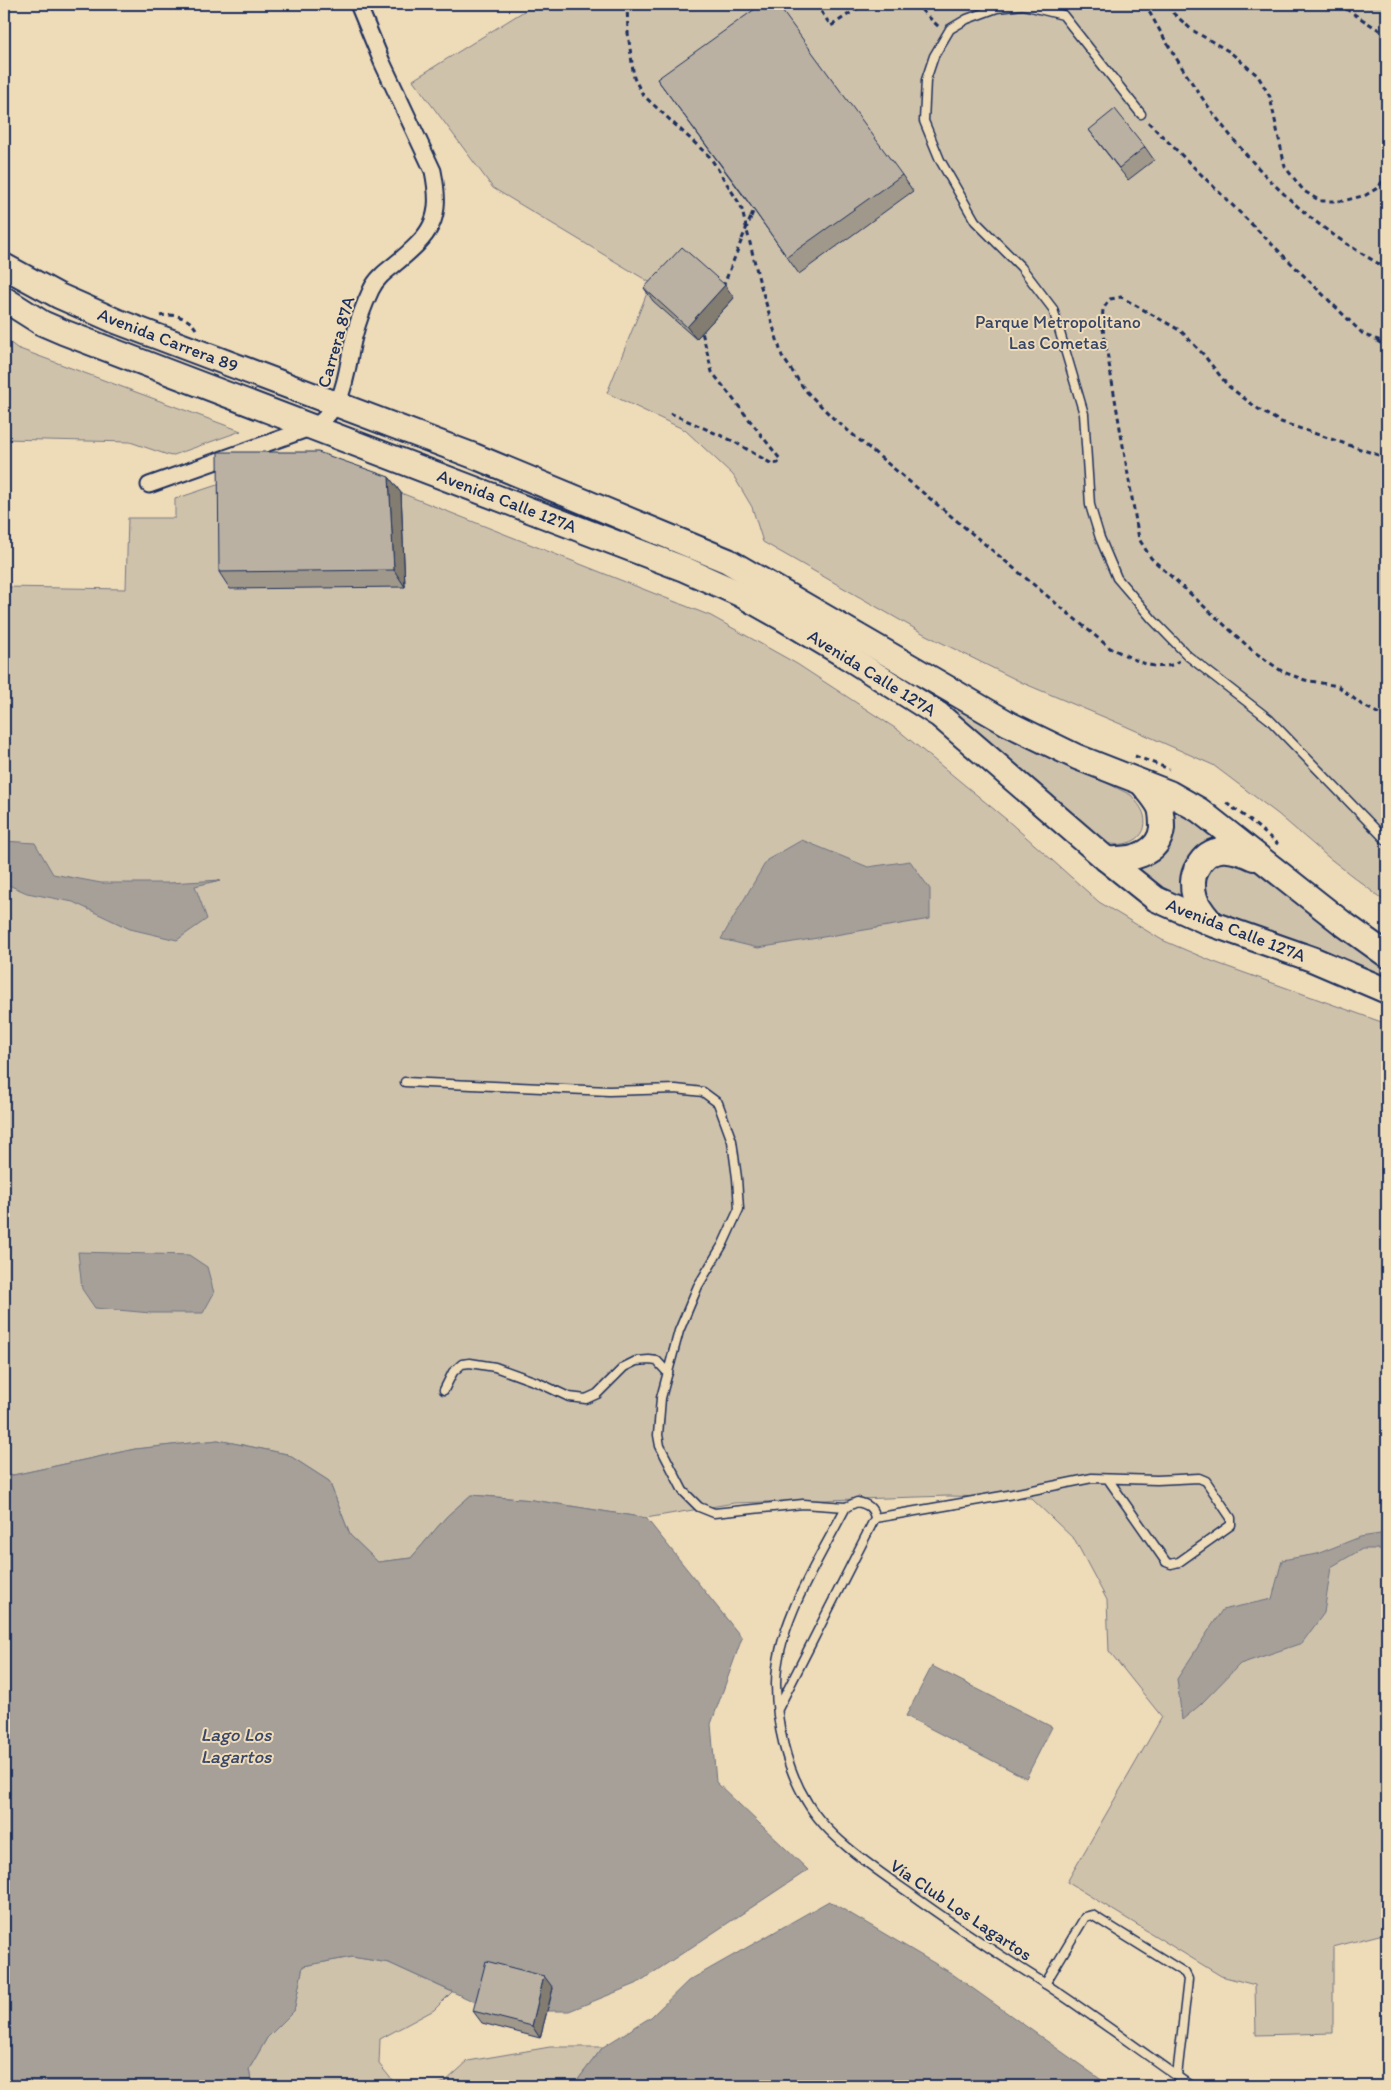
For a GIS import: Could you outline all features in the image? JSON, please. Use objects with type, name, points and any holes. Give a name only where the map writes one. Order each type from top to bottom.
[{"type":"main road","name":"Avenida Carrera 89","points":[[4,266],[33,284],[116,321],[337,404]]},
{"type":"main road","name":"Avenida Carrera 89","points":[[4,299],[42,323],[63,332],[313,427]]},
{"type":"main road","name":"Avenida Calle 127A","points":[[337,404],[482,460],[728,562],[807,606],[926,678],[1010,724],[1077,757],[1169,794],[1199,810],[1387,955]]},
{"type":"main road","name":"Avenida Calle 127A","points":[[313,427],[684,568],[740,594],[846,656],[939,715],[1106,859],[1156,899],[1212,924],[1312,959],[1387,991]]},
{"type":"main road","points":[[1106,859],[1134,858],[1146,853],[1158,841],[1162,820],[1160,809],[1142,783]]},
{"type":"main road","points":[[1212,924],[1199,907],[1193,889],[1194,873],[1202,858],[1212,851],[1228,849],[1265,862]]},
{"type":"street","name":"Carrera 87A","points":[[149,485],[264,448],[313,427],[324,420],[337,404],[343,388],[354,334],[372,286],[381,275],[420,243],[432,224],[436,210],[437,189],[433,170],[382,62],[358,4]]},
{"type":"lane","points":[[1140,114],[1063,15],[1022,5],[997,8],[967,19],[950,29],[934,56],[926,80],[924,121],[940,160],[975,221],[1021,266],[1053,309],[1084,414],[1090,505],[1100,538],[1117,578],[1153,620],[1188,656],[1269,719],[1387,841]]},
{"type":"lane","points":[[405,1082],[609,1091],[676,1089],[703,1092],[718,1103],[732,1141],[739,1209],[723,1244],[694,1295],[679,1331],[661,1398],[658,1435],[660,1446],[683,1491],[699,1506],[714,1513],[803,1504],[846,1507],[852,1502],[863,1503],[874,1510],[875,1518],[778,1709]]},
{"type":"lane","points":[[444,1390],[453,1372],[462,1364],[470,1363],[495,1367],[539,1383],[569,1397],[586,1399],[597,1394],[624,1367],[636,1361],[649,1360],[657,1362],[668,1372]]},
{"type":"lane","points":[[875,1518],[1092,1478],[1199,1478],[1206,1481],[1231,1518],[1231,1525],[1179,1562],[1171,1564],[1166,1562],[1108,1479]]},
{"type":"lane","name":"Vía Club Los Lagartos","points":[[846,1507],[787,1622],[780,1648],[776,1683],[782,1736],[791,1771],[807,1803],[823,1823],[864,1861],[980,1943],[1132,2043],[1191,2086]]},
{"type":"lane","points":[[1045,1984],[1084,1917],[1092,1915],[1185,1972],[1188,1979],[1177,2076]]},
{"type":"path","points":[[627,4],[628,32],[634,78],[642,96],[710,157],[741,206],[758,280],[782,356],[804,390],[834,419],[1110,648],[1156,667],[1175,664],[1188,656]]},
{"type":"path","points":[[816,4],[831,26],[864,4]]},
{"type":"path","points":[[915,4],[947,34]]},
{"type":"path","points":[[1145,4],[1166,42],[1204,99],[1248,159],[1303,211],[1343,242],[1387,269]]},
{"type":"path","points":[[1172,4],[1173,13],[1192,30],[1230,52],[1258,76],[1270,97],[1286,166],[1304,192],[1320,200],[1344,200],[1366,196],[1379,187],[1387,172]]},
{"type":"path","points":[[1338,4],[1387,35]]},
{"type":"path","points":[[1140,114],[1364,334],[1387,345]]},
{"type":"path","points":[[723,288],[754,209]]},
{"type":"path","points":[[1387,458],[1281,422],[1261,411],[1228,386],[1203,354],[1181,331],[1121,297],[1110,299],[1103,309],[1102,323],[1139,539],[1151,558],[1253,651],[1284,672],[1305,680],[1338,686],[1362,705],[1387,718]]},
{"type":"path","points":[[670,413],[733,441],[772,464],[778,463],[780,459],[712,372],[702,332]]},
{"type":"green space","name":"Parque Metropolitano Las Cometas","points":[[530,4],[1387,4],[1387,903],[1328,857],[1278,814],[1213,765],[1023,683],[926,635],[763,542],[752,507],[733,475],[685,430],[607,393],[651,283],[493,188],[413,80],[529,8]]},
{"type":"green space","points":[[4,338],[17,348],[241,431],[171,456],[130,442],[4,439]]},
{"type":"green space","points":[[229,481],[405,587],[401,493],[711,616],[797,664],[898,730],[1007,820],[1099,902],[1162,940],[1214,962],[1387,1024],[1387,1933],[1333,1947],[1333,2033],[1256,2035],[1255,1985],[1221,1976],[1067,1882],[1162,1717],[1109,1651],[1107,1600],[1075,1540],[1031,1498],[948,1496],[734,1503],[646,1518],[533,1500],[471,1495],[447,1516],[411,1558],[378,1562],[350,1535],[329,1481],[287,1454],[218,1440],[135,1449],[4,1477],[4,587],[126,589],[128,518],[175,518],[175,499]]},
{"type":"green space","points":[[769,595],[956,708],[1131,795],[1144,815],[1145,824],[1140,836],[1128,843],[1106,843]]},
{"type":"green space","points":[[1168,804],[1224,841],[1188,906],[1129,867]]},
{"type":"green space","points":[[1225,858],[1252,864],[1387,969],[1387,980],[1219,916],[1202,894],[1204,881],[1210,868]]},
{"type":"green space","points":[[352,1957],[389,1963],[452,1992],[434,2010],[380,2039],[379,2064],[397,2086],[252,2086],[249,2069],[267,2038],[294,2011],[303,1966]]},
{"type":"green space","points":[[550,2047],[603,2047],[573,2086],[433,2086],[445,2082],[468,2061]]},
{"type":"water","points":[[802,840],[868,867],[910,861],[930,889],[930,919],[758,948],[721,939],[767,860]]},
{"type":"water","points":[[4,841],[35,843],[53,874],[101,883],[169,883],[221,880],[195,886],[207,919],[177,940],[130,929],[73,902],[27,893],[4,883]]},
{"type":"water","points":[[78,1252],[189,1255],[207,1267],[214,1293],[203,1313],[151,1313],[95,1308],[82,1289]]},
{"type":"water","name":"Lago Los Lagartos","points":[[218,1440],[287,1454],[329,1481],[350,1535],[378,1562],[411,1558],[447,1516],[471,1495],[533,1500],[646,1518],[742,1638],[711,1724],[716,1782],[808,1870],[636,1984],[569,2011],[548,2011],[553,1988],[486,2007],[389,1963],[352,1957],[303,1966],[294,2011],[267,2038],[249,2069],[252,2086],[4,2086],[4,1477],[135,1449]]},
{"type":"water","points":[[1387,1533],[1387,1549],[1362,1549],[1331,1567],[1324,1613],[1302,1643],[1240,1664],[1200,1705],[1182,1720],[1177,1679],[1222,1610],[1272,1599],[1282,1560],[1317,1554],[1360,1537]]},
{"type":"water","points":[[932,1666],[1052,1727],[1026,1778],[906,1716]]},
{"type":"water","points":[[829,1901],[951,1973],[1110,2086],[573,2086],[603,2047],[651,2017],[688,1981]]},
{"type":"building","points":[[762,4],[777,4],[902,175],[787,257],[657,79]]},
{"type":"building","points":[[1115,109],[1145,147],[1119,168],[1089,130]]},
{"type":"building","points":[[682,247],[725,285],[687,327],[644,288]]},
{"type":"building","points":[[218,452],[318,452],[389,477],[394,570],[219,572]]},
{"type":"building","points":[[486,1961],[544,1976],[532,2026],[473,2011]]}]
